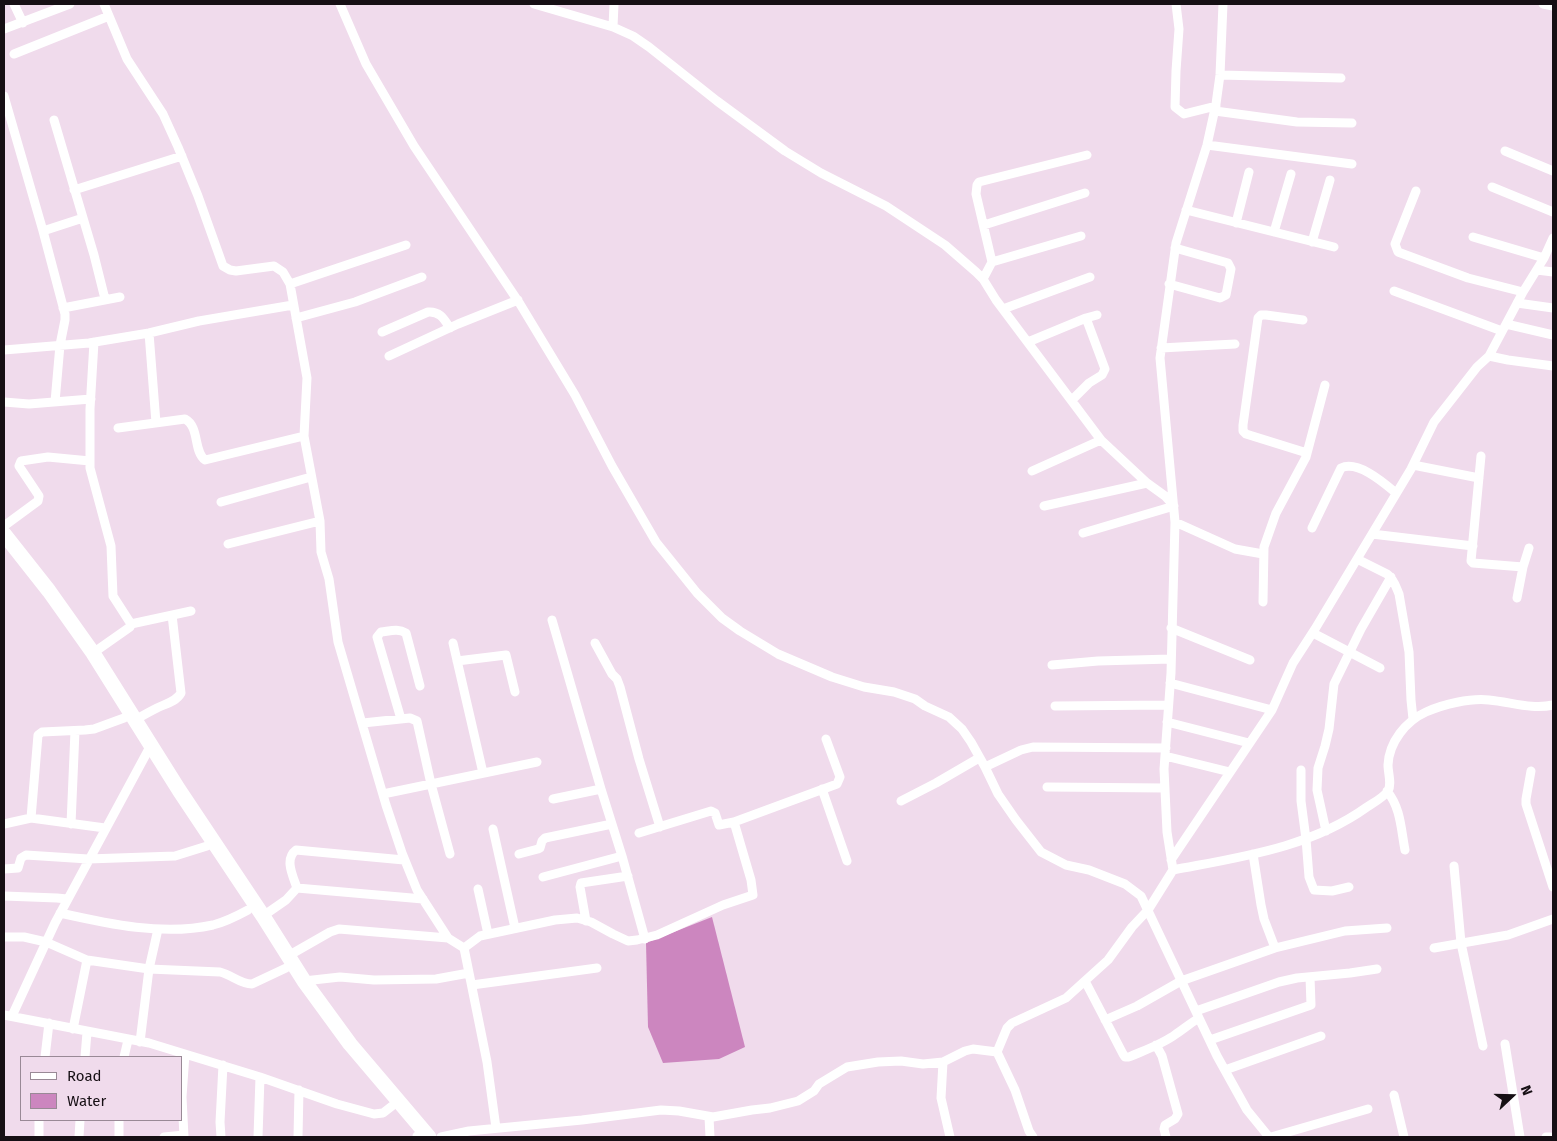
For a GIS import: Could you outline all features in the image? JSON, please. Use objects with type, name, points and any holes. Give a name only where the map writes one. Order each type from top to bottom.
[{"type":"highway","points":[[4,534],[49,591],[93,652],[129,719]]},
{"type":"highway","points":[[4,548],[58,619],[129,719],[248,910],[287,962],[304,981],[420,1137]]},
{"type":"highway","points":[[148,749],[179,790],[263,916],[287,962],[324,1022],[352,1059],[420,1137]]},
{"type":"street","points":[[14,4],[23,23]]},
{"type":"street","points":[[4,30],[59,6],[70,4]]},
{"type":"street","points":[[104,4],[127,59],[163,114],[198,196],[223,266],[236,272],[274,266],[283,272],[290,284],[307,378],[304,436],[320,521],[321,552],[328,579],[338,642],[383,794],[404,860],[416,890],[448,938],[464,948],[487,1062],[496,1128]]},
{"type":"street","points":[[340,4],[366,64],[414,146],[518,300],[567,381],[612,466],[656,542],[697,593],[722,618],[778,654],[813,670],[864,687],[906,695],[949,717],[971,742],[998,794],[1041,852],[1066,865],[1089,870],[1125,884],[1141,896],[1225,1070],[1247,1110],[1270,1137],[1368,1109]]},
{"type":"street","points":[[534,4],[613,27],[632,36],[785,151],[822,173],[886,206],[945,245],[983,279],[996,300],[1100,440],[1174,506]]},
{"type":"street","points":[[613,27],[614,4]]},
{"type":"street","points":[[1176,4],[1180,29],[1175,106],[1184,114],[1215,108],[1298,122],[1352,123]]},
{"type":"street","points":[[1033,1137],[1015,1090],[997,1052],[1007,1028],[1012,1023],[1066,998],[1108,960],[1132,927],[1148,910],[1173,870],[1167,832],[1165,752],[1170,683],[1175,522],[1160,358],[1175,248],[1207,145],[1215,108],[1220,75],[1224,4]]},
{"type":"street","points":[[1543,4],[1553,6]]},
{"type":"street","points":[[14,54],[109,16]]},
{"type":"street","points":[[1220,75],[1340,78]]},
{"type":"street","points":[[4,96],[64,308],[65,320],[60,345],[55,402]]},
{"type":"street","points":[[54,120],[105,299]]},
{"type":"street","points":[[1207,145],[1352,164]]},
{"type":"street","points":[[1505,151],[1553,171]]},
{"type":"street","points":[[983,279],[992,262],[976,194],[979,182],[1087,155]]},
{"type":"street","points":[[74,190],[182,156]]},
{"type":"street","points":[[1236,223],[1249,172]]},
{"type":"street","points":[[1274,232],[1291,174]]},
{"type":"street","points":[[1312,242],[1330,180]]},
{"type":"street","points":[[1492,187],[1553,212]]},
{"type":"street","points":[[1416,191],[1395,244],[1398,252],[1468,278],[1523,292]]},
{"type":"street","points":[[984,225],[1085,193]]},
{"type":"street","points":[[1186,210],[1334,247]]},
{"type":"street","points":[[43,231],[83,218]]},
{"type":"street","points":[[992,262],[1080,236]]},
{"type":"street","points":[[1473,237],[1544,258]]},
{"type":"street","points":[[1171,860],[1272,710],[1293,663],[1413,465],[1434,422],[1477,367],[1489,356],[1523,292],[1544,258],[1553,238]]},
{"type":"street","points":[[290,284],[406,244]]},
{"type":"street","points":[[1169,284],[1220,298],[1226,295],[1231,269],[1228,263],[1175,248]]},
{"type":"street","points":[[1537,270],[1553,272]]},
{"type":"street","points":[[296,318],[355,302],[422,277]]},
{"type":"street","points":[[1004,309],[1090,277]]},
{"type":"street","points":[[1394,291],[1504,328],[1553,335]]},
{"type":"street","points":[[64,308],[120,297]]},
{"type":"street","points":[[389,356],[518,300]]},
{"type":"street","points":[[1518,303],[1553,308]]},
{"type":"street","points":[[4,350],[94,342],[148,333],[199,321],[294,305]]},
{"type":"street","points":[[382,332],[428,312],[441,315],[450,328]]},
{"type":"street","points":[[1028,342],[1097,315]]},
{"type":"street","points":[[1303,320],[1266,315],[1261,315],[1258,318],[1243,431],[1246,434],[1307,453]]},
{"type":"street","points":[[1072,400],[1089,383],[1102,375],[1105,369],[1086,318]]},
{"type":"street","points":[[148,333],[156,423]]},
{"type":"street","points":[[94,342],[90,468],[111,546],[113,596],[131,624]]},
{"type":"street","points":[[1162,348],[1235,344]]},
{"type":"street","points":[[1489,356],[1553,366]]},
{"type":"street","points":[[1263,602],[1264,547],[1276,513],[1307,453],[1325,385]]},
{"type":"street","points":[[4,402],[29,404],[91,400]]},
{"type":"street","points":[[118,428],[185,419],[188,421],[198,441],[200,454],[205,460],[304,436]]},
{"type":"street","points":[[1032,472],[1100,440]]},
{"type":"street","points":[[1481,456],[1473,546],[1470,558],[1473,563],[1523,567]]},
{"type":"street","points":[[4,526],[38,502],[39,499],[39,496],[20,468],[19,464],[21,461],[48,457],[90,461]]},
{"type":"street","points":[[1413,465],[1479,478]]},
{"type":"street","points":[[1312,528],[1341,468],[1345,466],[1374,475],[1396,493]]},
{"type":"street","points":[[221,502],[311,477]]},
{"type":"street","points":[[1044,506],[1148,483]]},
{"type":"street","points":[[1082,532],[1174,506]]},
{"type":"street","points":[[228,544],[320,521]]},
{"type":"street","points":[[1175,522],[1234,548],[1263,554]]},
{"type":"street","points":[[1372,534],[1473,546]]},
{"type":"street","points":[[1517,598],[1529,548]]},
{"type":"street","points":[[1357,559],[1391,577],[1398,594],[1409,652],[1413,719]]},
{"type":"street","points":[[1326,831],[1318,790],[1318,768],[1329,729],[1334,684],[1361,629],[1391,577]]},
{"type":"street","points":[[93,652],[130,627],[131,624],[191,611]]},
{"type":"street","points":[[31,818],[38,735],[42,732],[94,729],[129,719],[179,697],[181,693],[172,615]]},
{"type":"street","points":[[552,620],[645,939]]},
{"type":"street","points":[[1171,628],[1250,660]]},
{"type":"street","points":[[402,719],[377,637],[381,632],[396,630],[406,633],[420,686]]},
{"type":"street","points":[[1312,633],[1380,668]]},
{"type":"street","points":[[453,643],[483,773]]},
{"type":"street","points":[[595,643],[620,687],[660,827]]},
{"type":"street","points":[[457,661],[506,655],[515,692]]},
{"type":"street","points":[[1052,665],[1106,660],[1171,659]]},
{"type":"street","points":[[1170,683],[1272,710]]},
{"type":"street","points":[[1173,870],[1253,854],[1306,839],[1326,831],[1356,814],[1387,791],[1390,782],[1388,763],[1394,742],[1413,719],[1425,712],[1464,702],[1487,700],[1537,707],[1553,705]]},
{"type":"street","points":[[1055,706],[1168,706]]},
{"type":"street","points":[[363,723],[410,718],[417,721],[431,784],[450,854]]},
{"type":"street","points":[[1167,722],[1249,743]]},
{"type":"street","points":[[71,824],[75,731]]},
{"type":"street","points":[[639,833],[711,811],[715,812],[719,825],[734,822],[838,784],[840,777],[826,739]]},
{"type":"street","points":[[985,767],[1032,746],[1165,752],[1230,772]]},
{"type":"street","points":[[148,749],[88,859],[8,1015],[140,1042],[186,1054],[337,1104],[374,1114],[383,1113],[392,1106]]},
{"type":"street","points":[[901,801],[979,758]]},
{"type":"street","points":[[383,794],[537,762]]},
{"type":"street","points":[[1301,770],[1301,801],[1309,877],[1314,890],[1332,891],[1350,887]]},
{"type":"street","points":[[1531,771],[1526,804],[1549,862],[1553,887]]},
{"type":"street","points":[[1047,787],[1165,788]]},
{"type":"street","points":[[553,799],[601,789]]},
{"type":"street","points":[[822,789],[847,861]]},
{"type":"street","points":[[1387,791],[1394,800],[1398,811],[1405,850]]},
{"type":"street","points":[[4,824],[31,818],[105,828]]},
{"type":"street","points":[[464,948],[480,936],[555,920],[577,918],[628,941],[645,939],[723,905],[753,895],[752,880],[734,822]]},
{"type":"street","points":[[519,854],[540,848],[542,840],[545,838],[612,824]]},
{"type":"street","points":[[493,829],[515,928]]},
{"type":"street","points":[[4,869],[18,868],[21,858],[26,855],[88,859],[176,856],[207,846]]},
{"type":"street","points":[[297,888],[290,863],[290,856],[296,850],[404,860]]},
{"type":"street","points":[[1253,854],[1264,919],[1275,948]]},
{"type":"street","points":[[543,877],[622,856]]},
{"type":"street","points":[[1454,866],[1461,943],[1483,1046]]},
{"type":"street","points":[[579,868],[578,875],[581,883],[586,921]]},
{"type":"street","points":[[581,883],[628,876]]},
{"type":"street","points":[[263,916],[286,900],[297,888]]},
{"type":"street","points":[[297,888],[422,899]]},
{"type":"street","points":[[478,889],[488,934]]},
{"type":"street","points":[[4,896],[67,899]]},
{"type":"street","points":[[60,913],[114,925],[158,929],[214,925],[248,910]]},
{"type":"street","points":[[1434,948],[1508,935],[1553,919]]},
{"type":"street","points":[[1105,1020],[1137,1006],[1181,981],[1275,948],[1345,931],[1387,928]]},
{"type":"street","points":[[140,1042],[149,969],[158,929]]},
{"type":"street","points":[[4,937],[24,937],[46,942],[86,960],[149,969],[220,972],[228,974],[246,984],[252,984],[330,932],[339,929],[448,938]]},
{"type":"street","points":[[73,1028],[86,960]]},
{"type":"street","points":[[472,985],[597,968]]},
{"type":"street","points":[[1085,981],[1125,1057],[1129,1057],[1176,1034],[1197,1015],[1279,982],[1296,978],[1377,969]]},
{"type":"street","points":[[304,981],[340,978],[374,980],[436,978],[470,973]]},
{"type":"street","points":[[1210,1040],[1310,1006],[1310,977]]},
{"type":"street","points":[[45,1056],[49,1023]]},
{"type":"street","points":[[85,1056],[87,1032]]},
{"type":"street","points":[[1225,1070],[1321,1036]]},
{"type":"street","points":[[124,1056],[128,1040]]},
{"type":"street","points":[[1505,1044],[1520,1137]]},
{"type":"street","points":[[1156,1045],[1162,1056],[1178,1114],[1175,1120],[1164,1125],[1166,1137]]},
{"type":"street","points":[[441,1137],[469,1131],[661,1110],[709,1116],[770,1108],[798,1101],[814,1091],[819,1084],[847,1067],[855,1065],[901,1061],[923,1064],[943,1062],[965,1051],[974,1049],[997,1052]]},
{"type":"street","points":[[164,1137],[184,1136],[182,1097],[186,1054]]},
{"type":"street","points":[[943,1062],[941,1098],[950,1137]]},
{"type":"street","points":[[221,1137],[223,1065]]},
{"type":"street","points":[[258,1137],[260,1077]]},
{"type":"street","points":[[298,1137],[299,1090]]},
{"type":"street","points":[[1394,1095],[1404,1137]]},
{"type":"street","points":[[709,1116],[710,1137]]},
{"type":"street","points":[[39,1121],[39,1137]]},
{"type":"street","points":[[79,1137],[80,1121]]},
{"type":"street","points":[[119,1121],[119,1137],[124,1137]]},
{"type":"water","points":[[712,917],[745,1047],[719,1059],[663,1063],[648,1027],[646,943]]}]
